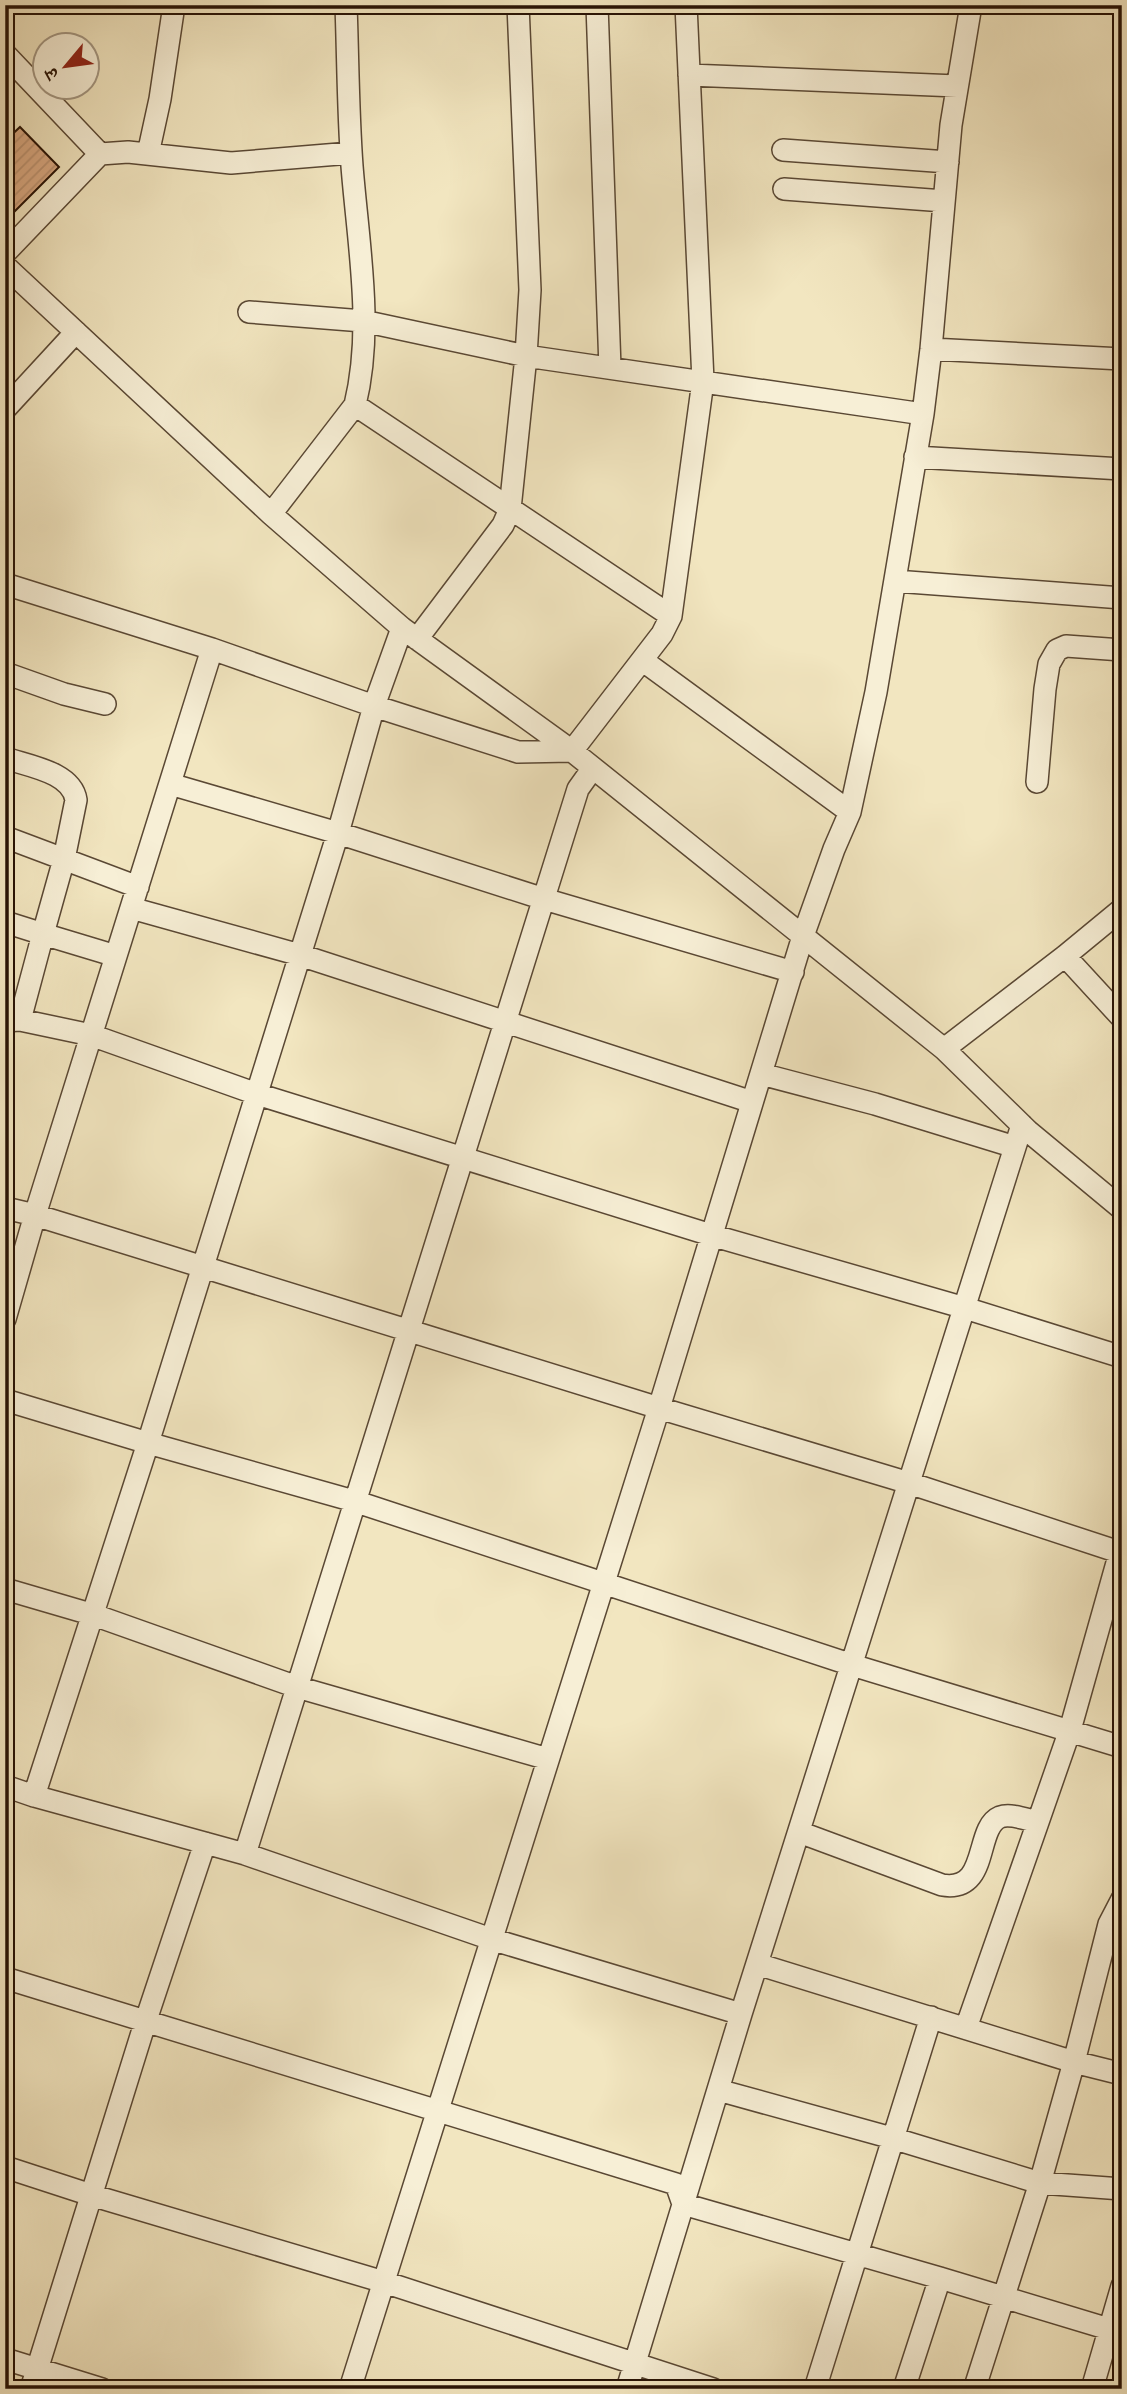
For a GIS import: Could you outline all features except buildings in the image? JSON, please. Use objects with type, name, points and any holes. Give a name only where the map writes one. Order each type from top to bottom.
[{"type":"street","points":[[148,154],[160,99],[174,5]]},
{"type":"street","points":[[271,514],[355,405],[360,384],[363,321],[351,153],[346,5]]},
{"type":"street","points":[[34,1796],[203,1268],[338,833],[374,706],[410,633],[503,525],[510,509],[530,290],[518,5]]},
{"type":"street","points":[[597,5],[610,368]]},
{"type":"street","points":[[572,751],[662,634],[671,616],[703,381],[687,5]]},
{"type":"street","points":[[350,2389],[659,1408],[803,936],[850,812],[876,692],[923,414],[948,162],[957,86],[971,5]]},
{"type":"street","points":[[5,54],[100,154]]},
{"type":"street","points":[[689,75],[957,86]]},
{"type":"street","points":[[783,150],[948,162]]},
{"type":"street","points":[[5,253],[100,154],[148,154],[231,163],[351,153]]},
{"type":"street","points":[[784,189],[944,201]]},
{"type":"street","points":[[5,266],[271,514],[410,633],[572,751],[944,1049],[1022,1125],[1122,1209]]},
{"type":"street","points":[[249,312],[363,321],[526,356],[923,414]]},
{"type":"street","points":[[5,408],[76,332]]},
{"type":"street","points":[[931,349],[1122,359]]},
{"type":"street","points":[[355,405],[671,616]]},
{"type":"street","points":[[915,457],[1122,469]]},
{"type":"street","points":[[895,582],[1122,598]]},
{"type":"street","points":[[5,584],[212,649],[374,706],[517,752],[572,751]]},
{"type":"street","points":[[1037,782],[1045,689],[1052,656],[1066,646],[1122,650]]},
{"type":"street","points":[[5,1319],[212,649]]},
{"type":"street","points":[[642,660],[850,812]]},
{"type":"street","points":[[5,673],[64,694],[105,704]]},
{"type":"street","points":[[5,758],[61,778],[75,792],[76,800],[64,859],[43,934],[12,1021],[91,1035],[257,1094],[712,1235],[965,1308],[1122,1357]]},
{"type":"street","points":[[245,1854],[578,789],[593,768]]},
{"type":"street","points":[[170,784],[793,972]]},
{"type":"street","points":[[5,836],[138,887]]},
{"type":"street","points":[[131,908],[300,955],[751,1102]]},
{"type":"street","points":[[944,1049],[1122,909]]},
{"type":"street","points":[[5,922],[116,956]]},
{"type":"street","points":[[1065,956],[1122,1018]]},
{"type":"street","points":[[761,1074],[875,1104],[1015,1147]]},
{"type":"street","points":[[626,2389],[741,2014],[1022,1125]]},
{"type":"street","points":[[5,1208],[408,1329],[1121,1550],[1070,1730],[966,2028]]},
{"type":"street","points":[[5,1399],[148,1443],[354,1501],[852,1665],[1122,1747]]},
{"type":"street","points":[[5,1589],[94,1615],[297,1687],[548,1759]]},
{"type":"street","points":[[5,1786],[245,1854],[491,1939],[741,2014]]},
{"type":"street","points":[[799,1832],[942,1885],[955,1887],[967,1880],[998,1818],[1007,1816],[1038,1822]]},
{"type":"street","points":[[34,2379],[145,2022],[205,1843]]},
{"type":"street","points":[[975,2387],[1040,2183],[1110,1924],[1122,1899]]},
{"type":"street","points":[[757,1964],[1074,2062],[1122,2074]]},
{"type":"street","points":[[5,1978],[676,2183],[683,2204]]},
{"type":"street","points":[[815,2389],[931,2017]]},
{"type":"street","points":[[718,2090],[892,2138],[1040,2183],[1122,2189]]},
{"type":"street","points":[[5,2167],[384,2282],[713,2389]]},
{"type":"street","points":[[683,2204],[1115,2330]]},
{"type":"street","points":[[904,2389],[940,2278]]},
{"type":"street","points":[[1092,2389],[1115,2330],[1122,2286]]},
{"type":"street","points":[[5,2359],[34,2379],[102,2389]]}]
